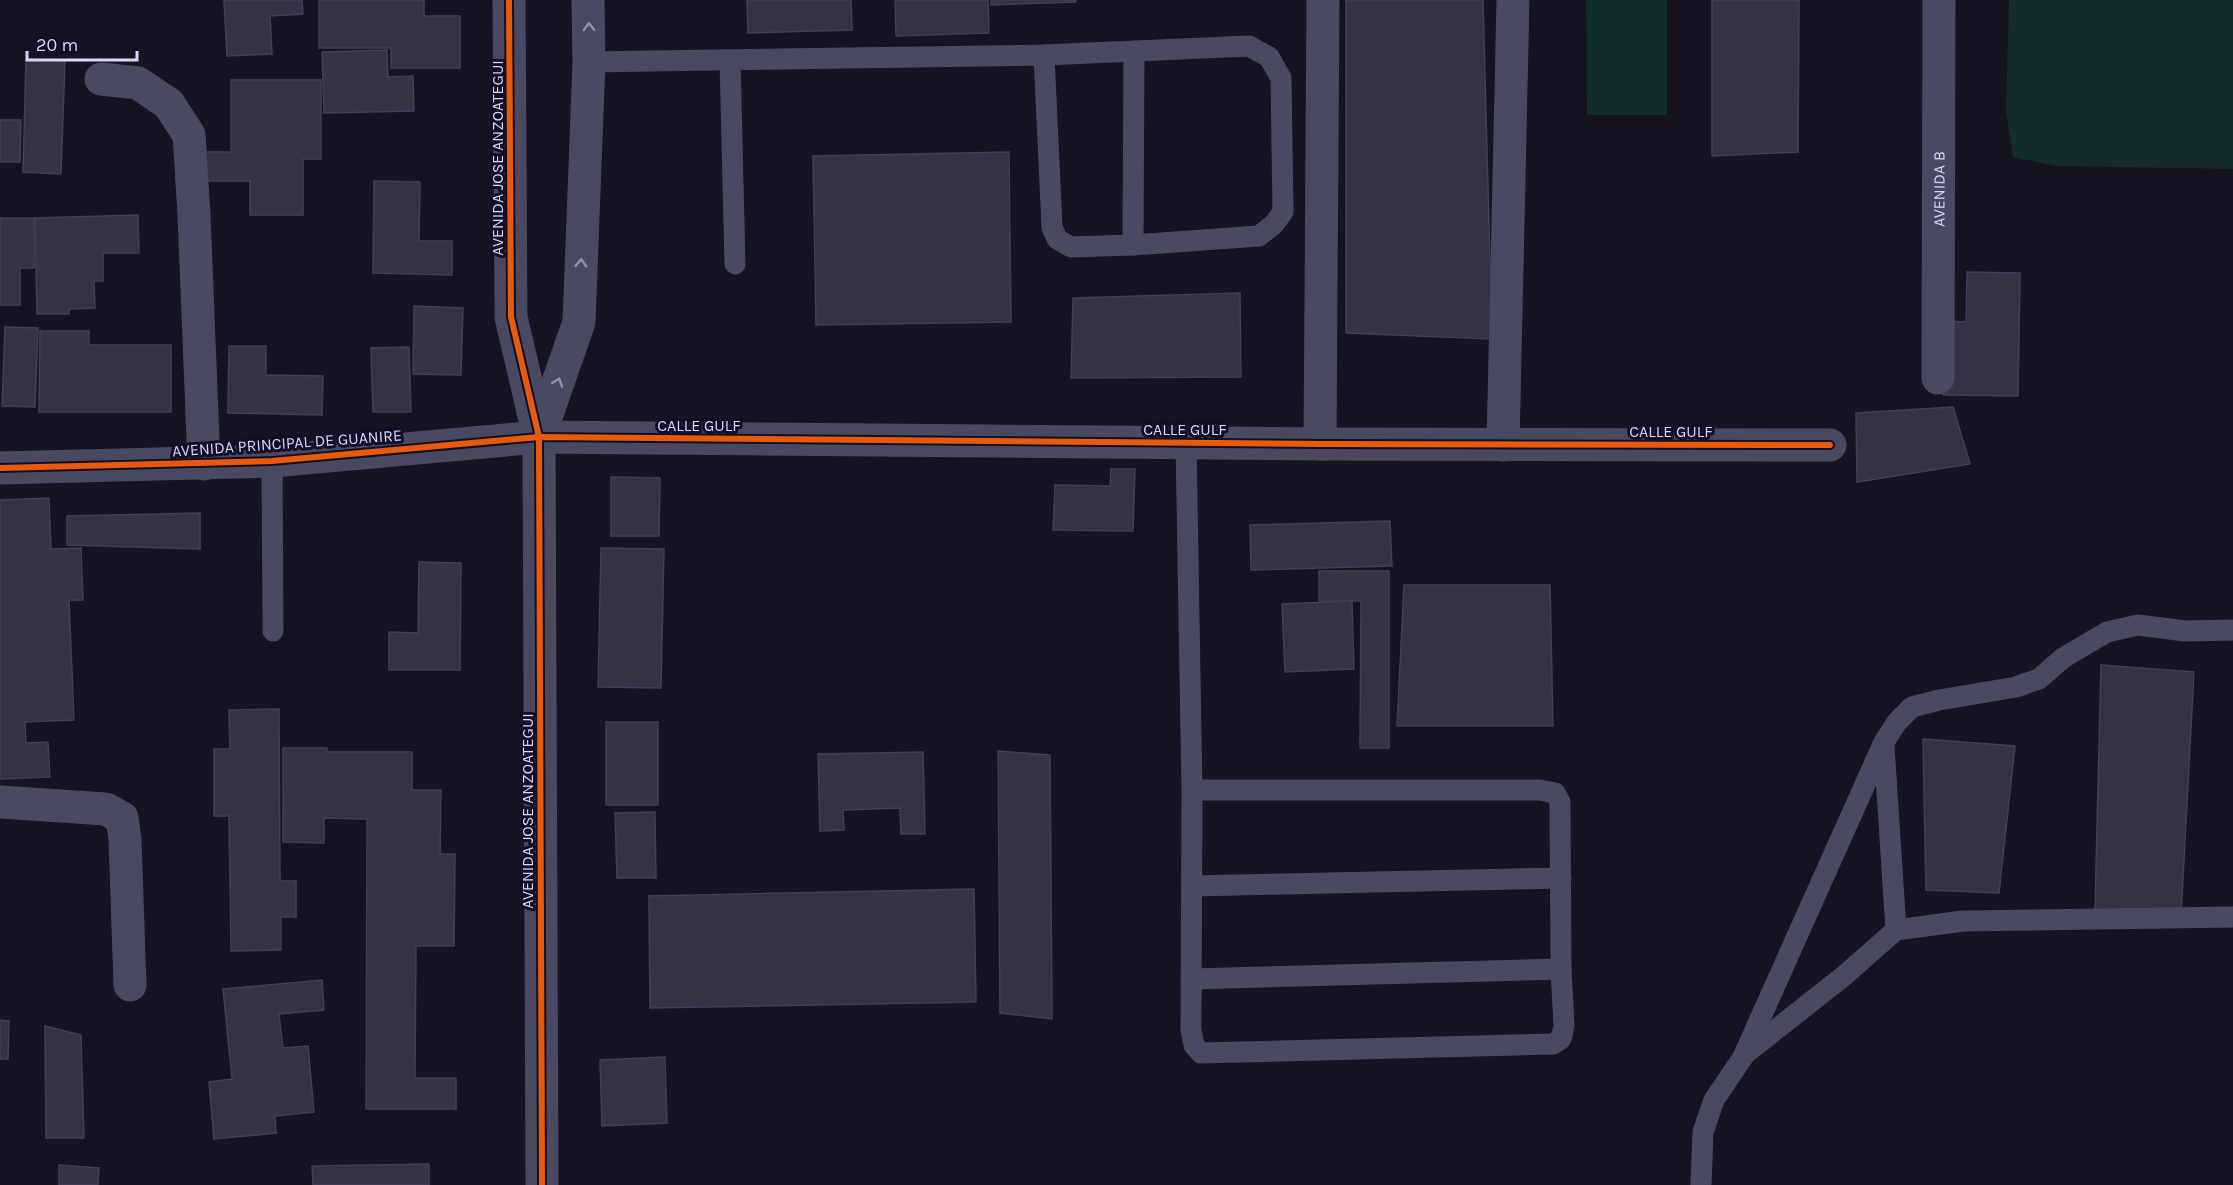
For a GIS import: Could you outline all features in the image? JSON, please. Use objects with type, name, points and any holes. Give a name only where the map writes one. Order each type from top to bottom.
[{"type":"street","name":"AVENIDA JOSE ANZOATEGUI","points":[[509,0],[512,316],[539,437],[542,1185]]},
{"type":"street","points":[[539,437],[579,322],[589,62],[588,0]]},
{"type":"street","points":[[1320,444],[1323,0]]},
{"type":"street","points":[[1503,445],[1513,0]]},
{"type":"street","name":"AVENIDA B","points":[[1938,378],[1939,0]]},
{"type":"street","points":[[101,79],[138,83],[169,104],[189,135],[204,464]]},
{"type":"street","name":"CALLE GULF","points":[[539,437],[1320,444],[1830,445]]},
{"type":"street","name":"AVENIDA PRINCIPAL DE GUANIRE","points":[[0,468],[272,461],[539,437]]},
{"type":"street","points":[[0,802],[106,809],[122,818],[125,839],[130,985]]},
{"type":"lane","points":[[589,62],[1044,55],[1249,46],[1269,57],[1281,78],[1283,212],[1274,224],[1259,236],[1071,247],[1057,239],[1052,227],[1044,55]]},
{"type":"lane","points":[[1133,245],[1134,51]]},
{"type":"lane","points":[[730,60],[735,264]]},
{"type":"lane","points":[[1186,443],[1192,790],[1191,1030],[1194,1045],[1201,1053],[1554,1044],[1561,1039],[1564,1026],[1561,969],[1560,802],[1555,794],[1540,790],[1192,790]]},
{"type":"lane","points":[[272,461],[273,631]]},
{"type":"lane","points":[[1701,1185],[1703,1132],[1714,1100],[1743,1057],[1884,742],[1897,722],[1912,707],[1940,699],[2016,687],[2038,679],[2063,658],[2107,632],[2138,625],[2185,631],[2233,630]]},
{"type":"lane","points":[[1884,742],[1896,930]]},
{"type":"lane","points":[[1192,886],[1561,878]]},
{"type":"lane","points":[[1743,1057],[1845,975],[1896,930],[1963,921],[2233,917]]},
{"type":"lane","points":[[1191,979],[1561,969]]},
{"type":"green space","points":[[1586,0],[1667,0],[1667,115],[1587,115]]},
{"type":"green space","points":[[2009,0],[2233,0],[2233,169],[2057,166],[2013,157],[2006,113]]},
{"type":"building","points":[[224,0],[302,0],[303,14],[270,16],[272,54],[227,56]]},
{"type":"building","points":[[319,0],[424,0],[424,16],[460,16],[460,68],[391,68],[391,48],[319,48]]},
{"type":"building","points":[[747,0],[851,0],[852,30],[748,33]]},
{"type":"building","points":[[895,0],[988,0],[989,33],[896,36]]},
{"type":"building","points":[[991,0],[1076,0],[1076,2],[991,5]]},
{"type":"building","points":[[1346,0],[1483,0],[1492,339],[1346,333]]},
{"type":"building","points":[[1712,0],[1799,0],[1798,152],[1712,156]]},
{"type":"building","points":[[387,50],[388,77],[413,76],[414,111],[324,113],[322,52]]},
{"type":"building","points":[[26,59],[65,60],[61,174],[23,172]]},
{"type":"building","points":[[231,80],[321,80],[321,159],[303,159],[303,215],[250,215],[250,181],[204,181],[204,152],[231,152]]},
{"type":"building","points":[[0,120],[21,120],[20,162],[0,162]]},
{"type":"building","points":[[1009,152],[1011,322],[816,325],[813,156]]},
{"type":"building","points":[[374,181],[420,182],[419,241],[452,241],[452,275],[373,273]]},
{"type":"building","points":[[138,215],[139,253],[103,253],[103,281],[94,281],[95,308],[69,309],[69,314],[37,314],[35,218]]},
{"type":"building","points":[[0,218],[34,218],[34,268],[20,268],[20,305],[0,305]]},
{"type":"building","points":[[1967,272],[2020,273],[2018,396],[1943,395],[1944,321],[1966,322]]},
{"type":"building","points":[[1240,293],[1241,377],[1071,378],[1073,298]]},
{"type":"building","points":[[414,306],[463,308],[461,375],[413,374]]},
{"type":"building","points":[[5,327],[38,328],[35,407],[2,406]]},
{"type":"building","points":[[40,331],[89,331],[89,345],[171,345],[171,412],[39,412]]},
{"type":"building","points":[[229,346],[266,346],[266,375],[323,376],[322,415],[228,413]]},
{"type":"building","points":[[409,347],[411,412],[373,412],[371,348]]},
{"type":"building","points":[[1953,407],[1970,464],[1857,482],[1856,413]]},
{"type":"building","points":[[1111,469],[1135,469],[1133,531],[1053,530],[1055,485],[1110,486]]},
{"type":"building","points":[[611,477],[660,478],[659,536],[611,536]]},
{"type":"building","points":[[49,498],[51,549],[81,548],[83,600],[69,600],[74,720],[25,722],[26,743],[48,742],[50,777],[0,779],[0,500]]},
{"type":"building","points":[[200,513],[200,549],[67,545],[67,516]]},
{"type":"building","points":[[1390,521],[1392,566],[1251,570],[1250,525]]},
{"type":"building","points":[[601,548],[664,549],[661,688],[598,687]]},
{"type":"building","points":[[419,562],[461,563],[460,670],[389,670],[389,632],[418,633]]},
{"type":"building","points":[[1319,571],[1389,571],[1389,748],[1360,748],[1361,601],[1319,601]]},
{"type":"building","points":[[1404,585],[1550,585],[1553,726],[1397,726]]},
{"type":"building","points":[[1352,601],[1354,669],[1285,672],[1282,604]]},
{"type":"building","points":[[2101,665],[2194,672],[2181,916],[2095,910]]},
{"type":"building","points":[[279,709],[280,881],[296,881],[296,917],[281,917],[281,950],[231,951],[229,816],[214,816],[214,749],[230,749],[229,710]]},
{"type":"building","points":[[606,722],[658,722],[658,805],[606,805]]},
{"type":"building","points":[[1923,739],[2015,746],[1999,893],[1926,890]]},
{"type":"building","points":[[283,748],[327,748],[327,752],[412,752],[412,790],[441,790],[440,854],[455,854],[454,946],[416,946],[415,1078],[456,1078],[456,1109],[366,1109],[367,819],[324,818],[324,843],[283,842]]},
{"type":"building","points":[[998,751],[1050,755],[1052,1019],[1000,1013]]},
{"type":"building","points":[[923,752],[925,834],[901,834],[900,808],[843,810],[844,830],[820,831],[818,754]]},
{"type":"building","points":[[655,812],[656,878],[617,878],[615,813]]},
{"type":"building","points":[[974,889],[976,1002],[650,1008],[649,896]]},
{"type":"building","points":[[322,980],[324,1010],[279,1014],[283,1048],[308,1046],[314,1112],[275,1116],[276,1133],[214,1139],[209,1082],[232,1079],[223,989]]},
{"type":"building","points":[[0,1020],[9,1021],[8,1059],[0,1059]]},
{"type":"building","points":[[45,1026],[81,1035],[84,1138],[46,1138]]},
{"type":"building","points":[[665,1057],[667,1123],[602,1126],[600,1060]]},
{"type":"building","points":[[429,1164],[429,1185],[313,1185],[312,1166]]},
{"type":"building","points":[[59,1165],[99,1168],[98,1185],[59,1185]]},
{"type":"cycle path","points":[[509,0],[511,317],[539,437],[542,1185]]},
{"type":"cycle path","points":[[0,468],[272,461],[539,437],[1320,444],[1830,445]]}]
